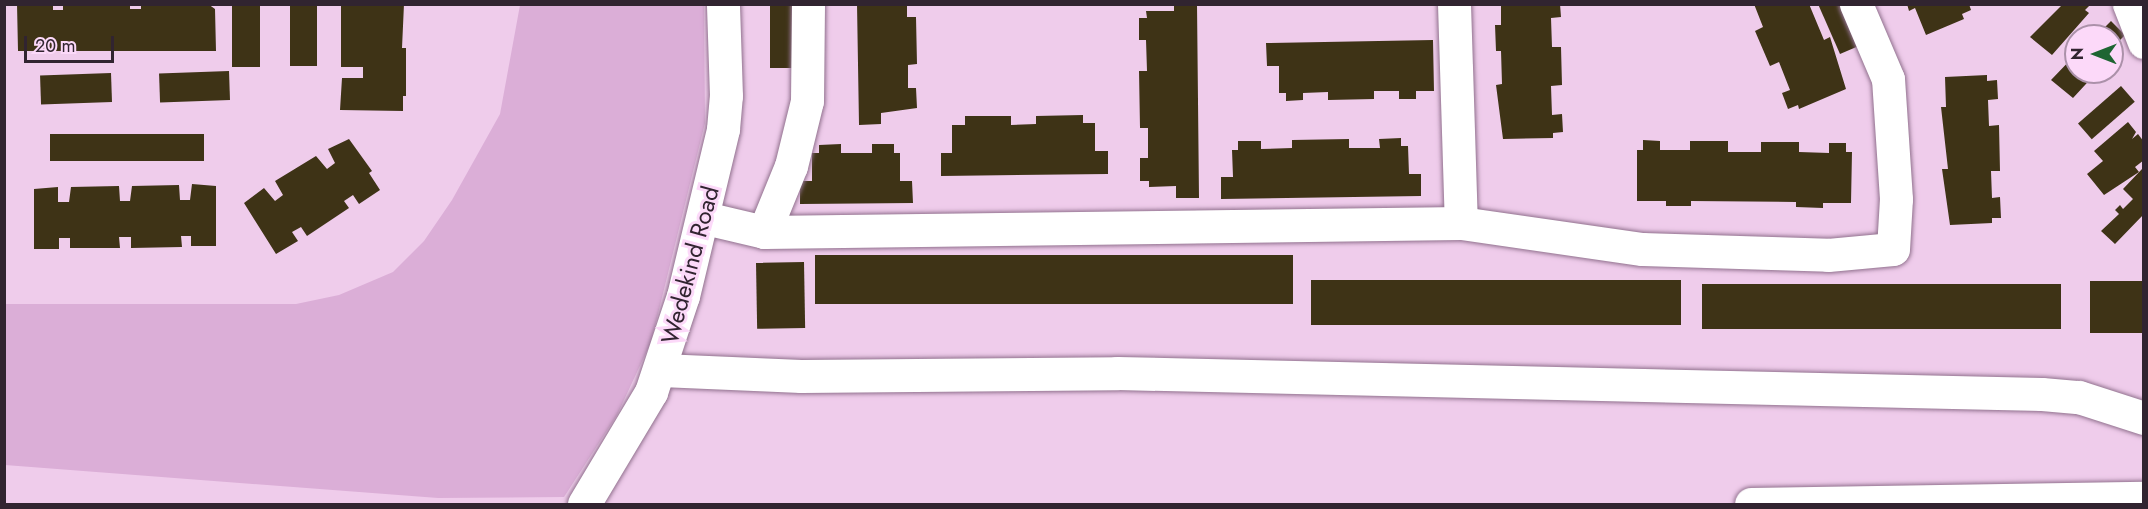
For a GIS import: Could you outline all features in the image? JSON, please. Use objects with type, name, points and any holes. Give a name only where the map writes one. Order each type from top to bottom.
[{"type":"main road","name":"Wedekind Road","points":[[584,504],[639,417],[662,370],[705,218],[726,96],[723,4]]},
{"type":"main road","points":[[764,232],[790,166],[807,101],[808,4]]},
{"type":"main road","points":[[1454,4],[1461,223]]},
{"type":"main road","points":[[705,218],[764,232],[1461,223],[1642,249],[1828,255],[1893,249],[1896,199],[1888,79],[1856,4]]},
{"type":"main road","points":[[2129,4],[2144,42]]},
{"type":"main road","points":[[662,370],[801,376],[1117,373],[1641,388],[2042,393],[2079,397],[2144,418]]},
{"type":"main road","points":[[1750,504],[2144,498]]},
{"type":"shaded area","points":[[520,5],[704,5],[705,123],[651,342],[617,415],[564,497],[438,498],[5,465],[4,304],[296,304],[339,295],[393,272],[424,241],[452,200],[500,114]]},
{"type":"building","points":[[17,4],[53,4],[53,10],[63,10],[63,4],[130,4],[130,9],[141,9],[141,4],[208,4],[215,9],[216,51],[18,51]]},
{"type":"building","points":[[232,4],[260,4],[260,67],[232,67]]},
{"type":"building","points":[[290,4],[317,4],[317,66],[290,66]]},
{"type":"building","points":[[341,4],[404,4],[402,48],[406,48],[406,96],[403,96],[403,111],[340,110],[342,78],[363,78],[363,67],[341,67]]},
{"type":"building","points":[[770,4],[794,4],[794,68],[770,68]]},
{"type":"building","points":[[857,4],[907,4],[907,17],[916,17],[917,64],[908,65],[908,88],[916,88],[917,108],[881,113],[881,124],[859,125]]},
{"type":"building","points":[[1174,4],[1197,4],[1199,198],[1176,198],[1176,186],[1149,187],[1149,181],[1140,181],[1140,158],[1148,158],[1148,128],[1140,128],[1139,71],[1147,71],[1146,40],[1139,40],[1139,18],[1147,18],[1146,11],[1174,11]]},
{"type":"building","points":[[1501,4],[1560,4],[1561,17],[1551,18],[1552,47],[1561,47],[1562,85],[1551,86],[1552,115],[1562,114],[1563,132],[1553,133],[1553,138],[1503,139],[1496,85],[1502,84],[1501,51],[1496,51],[1495,25],[1501,25]]},
{"type":"building","points":[[1754,4],[1809,4],[1824,40],[1830,37],[1846,89],[1799,109],[1798,105],[1788,109],[1782,93],[1790,90],[1779,62],[1770,66],[1755,31],[1763,27]]},
{"type":"building","points":[[1818,4],[1843,4],[1861,45],[1840,54]]},
{"type":"building","points":[[1907,4],[1969,4],[1971,10],[1962,14],[1964,19],[1926,35],[1915,8],[1909,11]]},
{"type":"building","points":[[2063,4],[2091,4],[2085,10],[2089,13],[2079,24],[2064,24],[2064,41],[2052,55],[2030,37]]},
{"type":"building","points":[[1433,40],[1434,91],[1416,91],[1416,99],[1399,99],[1399,91],[1374,91],[1374,99],[1328,100],[1328,92],[1303,93],[1303,100],[1286,101],[1286,93],[1279,93],[1279,66],[1267,66],[1266,43]]},
{"type":"building","points":[[2064,66],[2064,84],[2086,84],[2073,98],[2051,80]]},
{"type":"building","points":[[229,71],[230,100],[160,102],[159,73]]},
{"type":"building","points":[[111,73],[112,102],[41,104],[40,75]]},
{"type":"building","points":[[1987,75],[1987,81],[1997,80],[1998,99],[1988,100],[1989,126],[1999,125],[2000,171],[1991,171],[1992,198],[2000,197],[2001,218],[1992,218],[1992,223],[1950,225],[1942,169],[1948,169],[1941,107],[1946,107],[1945,77]]},
{"type":"building","points":[[2121,86],[2135,102],[2092,139],[2078,123]]},
{"type":"building","points":[[1083,115],[1083,123],[1095,123],[1095,151],[1108,151],[1108,174],[941,176],[941,153],[952,153],[952,125],[965,125],[965,116],[1011,116],[1011,125],[1036,124],[1036,116]]},
{"type":"building","points":[[2128,122],[2136,132],[2132,139],[2138,134],[2144,142],[2144,160],[2135,167],[2139,172],[2104,195],[2087,174],[2103,161],[2094,151]]},
{"type":"building","points":[[50,134],[204,134],[204,161],[50,161]]},
{"type":"building","points":[[1401,138],[1401,146],[1408,146],[1409,174],[1421,174],[1421,196],[1221,199],[1221,177],[1233,177],[1232,150],[1238,150],[1238,141],[1261,141],[1261,149],[1292,148],[1292,140],[1349,139],[1349,148],[1380,148],[1379,139]]},
{"type":"building","points":[[349,139],[372,171],[369,173],[380,190],[359,204],[353,195],[344,201],[349,208],[307,236],[301,227],[292,232],[298,241],[276,254],[244,203],[264,188],[275,201],[283,195],[275,181],[316,156],[327,169],[335,163],[328,149]]},
{"type":"building","points":[[1643,140],[1660,141],[1660,150],[1690,150],[1690,141],[1728,141],[1728,152],[1761,152],[1761,142],[1799,142],[1799,152],[1829,153],[1829,143],[1846,143],[1846,152],[1852,152],[1851,203],[1823,203],[1823,208],[1796,207],[1796,202],[1691,201],[1691,206],[1666,206],[1666,201],[1637,201],[1637,150],[1643,150]]},
{"type":"building","points":[[841,144],[841,153],[872,153],[872,144],[894,144],[894,153],[900,153],[900,181],[912,181],[913,203],[800,204],[800,181],[812,181],[812,153],[819,153],[819,145]]},
{"type":"building","points":[[2142,169],[2144,214],[2115,244],[2101,231],[2119,214],[2115,210],[2120,205],[2123,209],[2133,199],[2123,189]]},
{"type":"building","points":[[192,184],[216,186],[216,246],[191,246],[191,236],[181,236],[182,247],[131,248],[131,237],[119,237],[120,248],[70,248],[70,238],[59,238],[59,249],[34,249],[34,189],[58,187],[58,202],[69,202],[71,187],[119,186],[120,201],[130,201],[132,186],[179,185],[180,200],[190,200]]},
{"type":"building","points":[[815,255],[1293,255],[1293,304],[815,304]]},
{"type":"building","points":[[804,262],[805,328],[757,329],[756,263]]},
{"type":"building","points":[[1311,280],[1681,280],[1681,325],[1311,325]]},
{"type":"building","points":[[2090,281],[2144,281],[2144,333],[2090,333]]},
{"type":"building","points":[[1702,284],[2061,284],[2061,329],[1702,329]]}]
